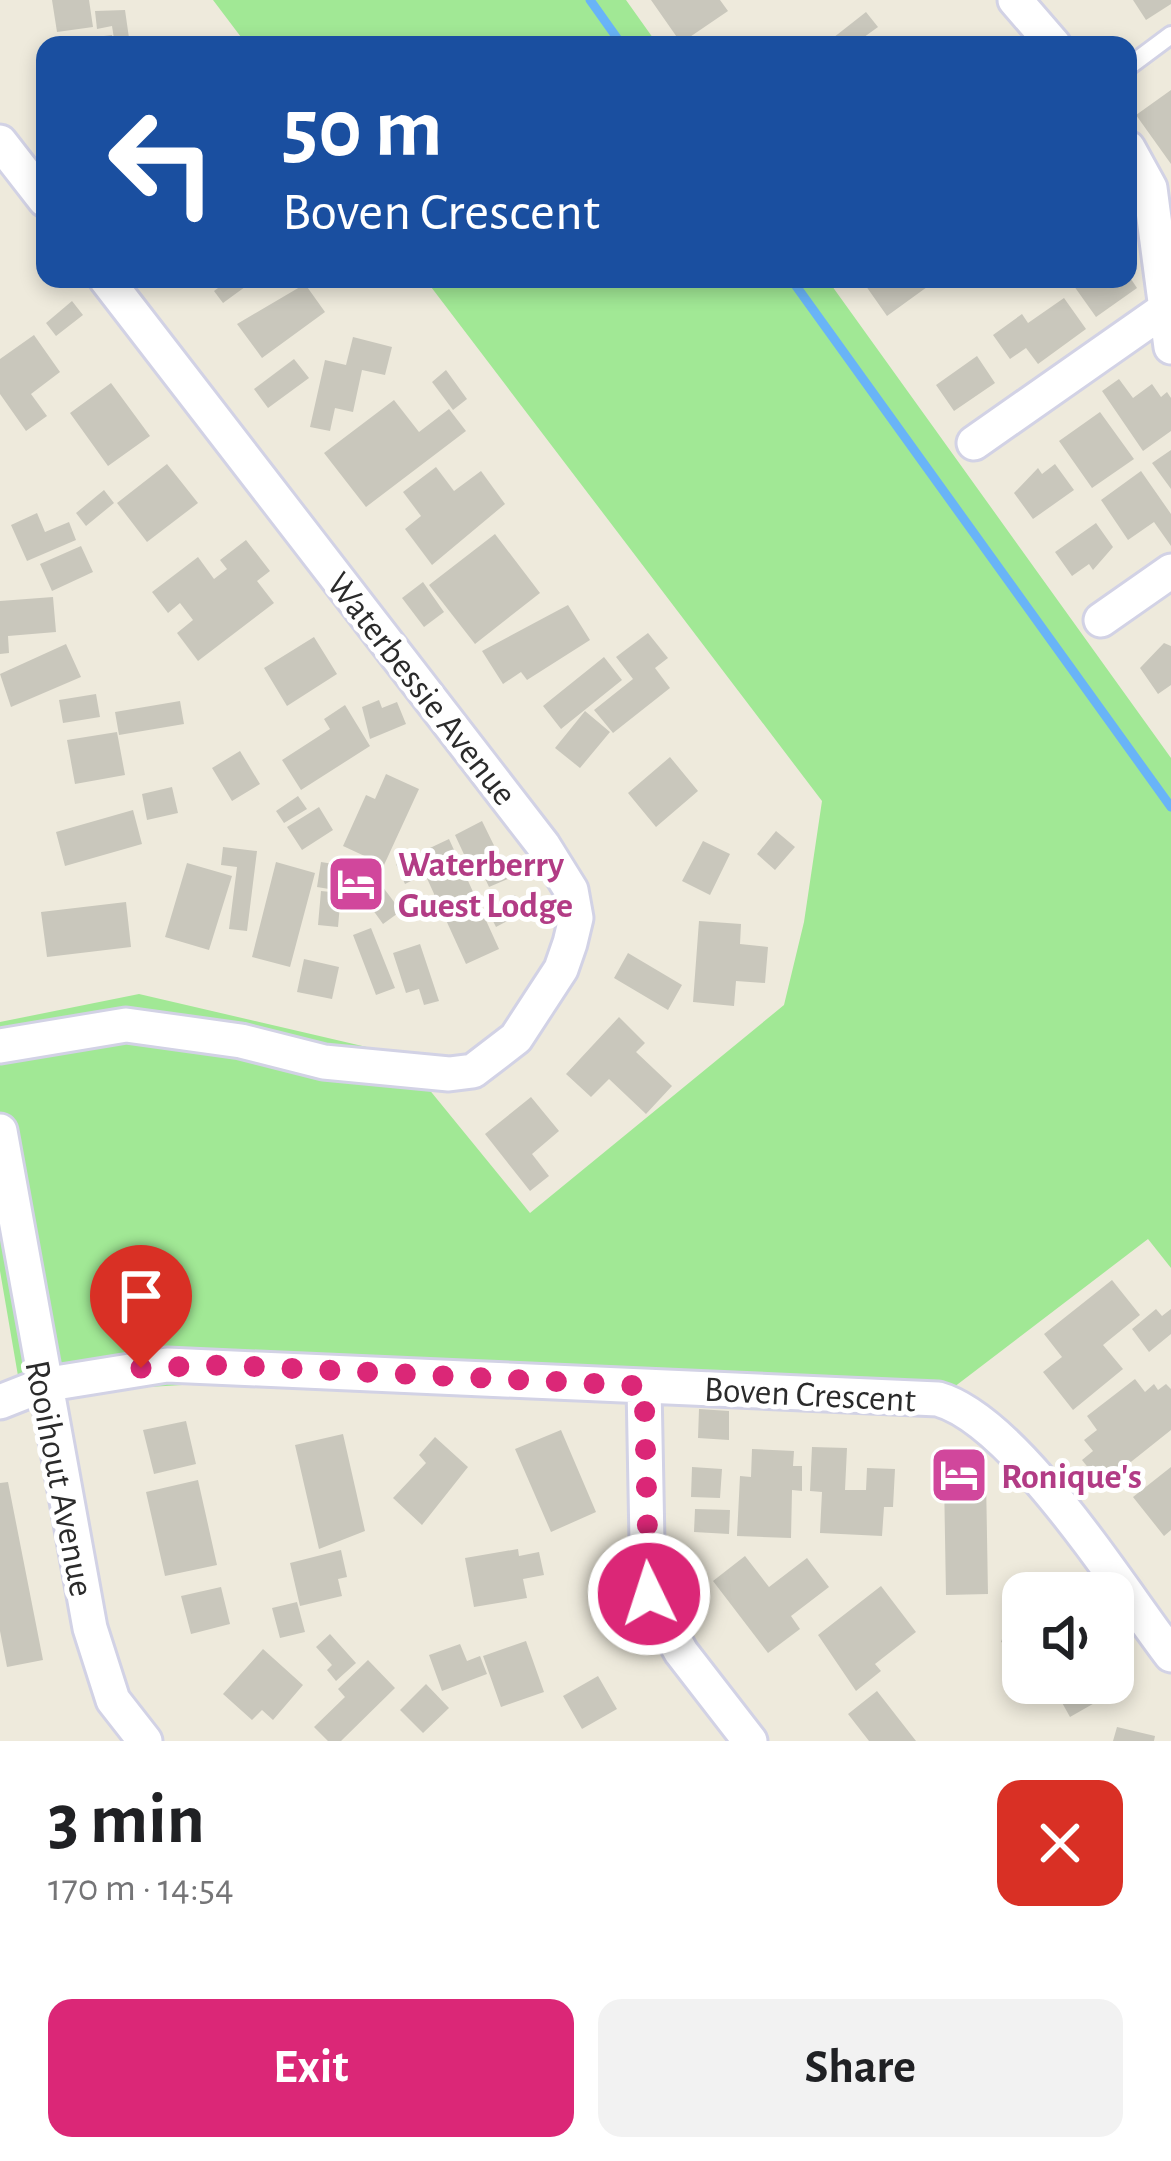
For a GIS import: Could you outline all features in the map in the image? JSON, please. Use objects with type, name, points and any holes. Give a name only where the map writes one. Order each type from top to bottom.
[{"type":"street","points":[[0,142],[36,188]]},
{"type":"street","points":[[1137,164],[1150,188],[1171,347]]},
{"type":"street","name":"Waterbessie Avenue","points":[[0,1046],[126,1024],[241,1041],[324,1062],[473,1072],[516,1038],[542,1000],[561,969],[576,918],[571,890],[543,844],[113,288]]},
{"type":"street","points":[[974,443],[1167,308]]},
{"type":"street","points":[[1101,620],[1171,571]]},
{"type":"street","name":"Rooihout Avenue","points":[[0,1131],[43,1385],[100,1670],[113,1700],[146,1741]]},
{"type":"street","name":"Boven Crescent","points":[[0,1402],[43,1385],[116,1370],[224,1365],[889,1394],[964,1406],[1011,1447],[1171,1655]]},
{"type":"street","points":[[644,1386],[649,1594],[681,1652],[750,1741]]},
{"type":"lane","points":[[1137,60],[1171,35]]},
{"type":"green space","points":[[213,0],[626,0],[652,36],[240,36]]},
{"type":"green space","points":[[432,288],[833,288],[1171,758],[1171,1268],[1148,1239],[920,1413],[217,1383],[114,1389],[23,1405],[0,1271],[0,1022],[139,994],[401,1055],[530,1213],[784,1005],[804,922],[822,801]]},
{"type":"building","points":[[52,0],[89,0],[93,27],[57,32]]},
{"type":"building","points":[[651,0],[720,0],[728,11],[691,36],[676,36]]},
{"type":"building","points":[[1133,0],[1171,0],[1171,4],[1146,20]]},
{"type":"building","points":[[125,10],[129,36],[114,36],[112,26],[97,29],[95,11]]},
{"type":"building","points":[[866,12],[878,27],[866,36],[835,36]]},
{"type":"building","points":[[1171,90],[1171,164],[1137,116]]},
{"type":"building","points":[[218,288],[244,288],[223,303],[214,291]]},
{"type":"building","points":[[298,288],[308,288],[325,312],[262,358],[237,324]]},
{"type":"building","points":[[867,288],[926,288],[887,316]]},
{"type":"building","points":[[1075,288],[1137,288],[1096,317]]},
{"type":"building","points":[[1064,298],[1086,329],[1038,364],[1026,348],[1010,359],[993,335],[1022,314],[1028,323]]},
{"type":"building","points":[[72,301],[83,315],[56,336],[46,323]]},
{"type":"building","points":[[34,335],[60,372],[31,394],[47,416],[26,431],[0,394],[0,359]]},
{"type":"building","points":[[353,337],[392,347],[385,375],[362,370],[353,412],[335,408],[330,431],[310,427],[325,360],[346,365]]},
{"type":"building","points":[[977,356],[995,383],[954,411],[936,385]]},
{"type":"building","points":[[294,359],[309,378],[268,408],[254,389]]},
{"type":"building","points":[[446,370],[467,399],[453,410],[432,382]]},
{"type":"building","points":[[1119,379],[1133,398],[1152,384],[1161,397],[1167,392],[1171,398],[1171,431],[1143,451],[1102,391]]},
{"type":"building","points":[[111,383],[150,436],[108,466],[70,413]]},
{"type":"building","points":[[394,400],[419,432],[449,409],[466,431],[366,507],[324,453]]},
{"type":"building","points":[[1100,412],[1134,459],[1092,488],[1059,441]]},
{"type":"building","points":[[1171,450],[1171,489],[1152,463]]},
{"type":"building","points":[[167,464],[198,503],[147,542],[117,503]]},
{"type":"building","points":[[1055,464],[1074,490],[1033,519],[1014,493],[1038,468],[1042,474]]},
{"type":"building","points":[[436,467],[454,491],[481,471],[505,504],[432,565],[405,529],[421,516],[403,492]]},
{"type":"building","points":[[1141,471],[1171,514],[1171,546],[1154,522],[1128,540],[1101,500]]},
{"type":"building","points":[[104,490],[114,503],[86,526],[76,513]]},
{"type":"building","points":[[37,513],[45,532],[69,522],[76,540],[27,561],[11,525]]},
{"type":"building","points":[[1096,523],[1113,547],[1093,570],[1089,564],[1072,576],[1055,552]]},
{"type":"building","points":[[495,534],[540,593],[475,644],[429,585]]},
{"type":"building","points":[[246,540],[270,571],[257,581],[274,603],[198,661],[177,633],[193,620],[180,603],[168,613],[152,592],[198,557],[214,579],[227,569],[220,560]]},
{"type":"building","points":[[81,546],[93,572],[52,591],[40,564]]},
{"type":"building","points":[[423,582],[444,612],[424,627],[402,598]]},
{"type":"building","points":[[53,597],[56,632],[8,636],[9,653],[0,654],[0,601]]},
{"type":"building","points":[[568,605],[590,640],[527,680],[521,672],[503,684],[482,651]]},
{"type":"building","points":[[648,633],[668,658],[655,668],[670,688],[613,733],[594,710],[633,679],[616,657]]},
{"type":"building","points":[[314,637],[337,674],[287,706],[264,668]]},
{"type":"building","points":[[1164,643],[1171,646],[1171,685],[1158,694],[1140,668]]},
{"type":"building","points":[[66,644],[81,677],[11,707],[0,674]]},
{"type":"building","points":[[604,657],[622,680],[561,729],[543,706]]},
{"type":"building","points":[[96,694],[100,717],[63,723],[59,700]]},
{"type":"building","points":[[379,700],[382,708],[397,702],[406,724],[370,739],[362,707]]},
{"type":"building","points":[[180,701],[184,724],[119,735],[115,712]]},
{"type":"building","points":[[345,705],[370,746],[301,790],[282,760],[330,729],[324,719]]},
{"type":"building","points":[[585,711],[610,732],[580,768],[555,748]]},
{"type":"building","points":[[117,732],[125,775],[75,784],[67,740]]},
{"type":"building","points":[[240,751],[260,784],[232,801],[212,768]]},
{"type":"building","points":[[670,757],[698,791],[656,827],[628,793]]},
{"type":"building","points":[[386,774],[419,789],[384,865],[343,846],[366,795],[375,799]]},
{"type":"building","points":[[172,787],[178,813],[147,820],[142,794]]},
{"type":"building","points":[[298,796],[307,809],[284,823],[276,811]]},
{"type":"building","points":[[319,807],[333,830],[302,850],[287,827]]},
{"type":"building","points":[[133,810],[142,844],[65,866],[56,832]]},
{"type":"building","points":[[482,821],[510,878],[489,887],[476,859],[468,863],[455,835]]},
{"type":"building","points":[[776,831],[795,847],[775,870],[757,854]]},
{"type":"building","points":[[449,839],[499,949],[466,964],[425,874],[405,884],[396,864]]},
{"type":"building","points":[[703,841],[730,854],[710,895],[682,881]]},
{"type":"building","points":[[223,847],[257,851],[247,931],[229,929],[237,867],[221,865]]},
{"type":"building","points":[[276,862],[315,873],[290,967],[252,957]]},
{"type":"building","points":[[321,862],[352,867],[347,892],[317,887]]},
{"type":"building","points":[[187,863],[232,876],[209,950],[165,937]]},
{"type":"building","points":[[382,886],[401,911],[383,924],[365,899]]},
{"type":"building","points":[[321,891],[341,893],[338,927],[318,925]]},
{"type":"building","points":[[515,895],[524,912],[496,927],[487,909]]},
{"type":"building","points":[[126,902],[131,947],[47,957],[41,912]]},
{"type":"building","points":[[699,921],[741,924],[740,944],[768,947],[765,983],[736,981],[734,1006],[693,1002]]},
{"type":"building","points":[[371,928],[395,988],[376,995],[353,935]]},
{"type":"building","points":[[420,944],[439,1001],[424,1005],[419,989],[406,993],[393,953]]},
{"type":"building","points":[[628,953],[682,985],[668,1010],[614,978]]},
{"type":"building","points":[[304,959],[339,967],[332,999],[297,992]]},
{"type":"building","points":[[619,1017],[645,1043],[636,1052],[672,1086],[646,1114],[609,1079],[591,1097],[566,1074]]},
{"type":"building","points":[[531,1097],[559,1131],[532,1154],[549,1176],[530,1191],[485,1134]]},
{"type":"building","points":[[1112,1280],[1140,1315],[1103,1345],[1123,1369],[1073,1410],[1043,1372],[1062,1357],[1044,1334]]},
{"type":"building","points":[[1156,1309],[1162,1316],[1171,1309],[1171,1334],[1149,1352],[1132,1329]]},
{"type":"building","points":[[1135,1379],[1145,1392],[1154,1384],[1158,1390],[1166,1384],[1171,1389],[1171,1430],[1102,1485],[1082,1460],[1093,1451],[1084,1440],[1097,1430],[1087,1416]]},
{"type":"building","points":[[699,1409],[729,1411],[729,1440],[698,1438]]},
{"type":"building","points":[[186,1421],[196,1464],[154,1474],[143,1430]]},
{"type":"building","points":[[561,1430],[596,1512],[551,1532],[515,1449]]},
{"type":"building","points":[[343,1434],[365,1531],[319,1549],[295,1445]]},
{"type":"building","points":[[435,1437],[468,1467],[422,1525],[393,1498],[426,1463],[419,1455]]},
{"type":"building","points":[[812,1447],[847,1448],[845,1490],[866,1490],[867,1468],[895,1469],[893,1507],[884,1507],[882,1536],[820,1533],[822,1492],[810,1491]]},
{"type":"building","points":[[752,1449],[794,1451],[793,1466],[802,1466],[802,1491],[792,1490],[791,1538],[737,1536],[740,1476],[751,1477]]},
{"type":"building","points":[[692,1467],[722,1469],[720,1498],[691,1497]]},
{"type":"building","points":[[1171,1467],[1171,1530],[1164,1536],[1133,1497]]},
{"type":"building","points":[[986,1477],[988,1594],[946,1595],[944,1478]]},
{"type":"building","points":[[198,1480],[217,1565],[165,1576],[146,1492]]},
{"type":"building","points":[[8,1482],[43,1660],[7,1667],[0,1631],[0,1483]]},
{"type":"building","points":[[695,1509],[730,1510],[729,1534],[694,1532]]},
{"type":"building","points":[[518,1549],[519,1556],[539,1552],[544,1575],[523,1579],[527,1598],[474,1607],[465,1558]]},
{"type":"building","points":[[341,1550],[347,1577],[338,1579],[342,1596],[300,1606],[290,1563]]},
{"type":"building","points":[[745,1556],[769,1587],[807,1558],[829,1587],[791,1616],[800,1629],[768,1653],[713,1581]]},
{"type":"building","points":[[881,1586],[916,1632],[875,1664],[881,1671],[856,1691],[818,1635]]},
{"type":"building","points":[[221,1587],[230,1624],[191,1634],[181,1596]]},
{"type":"building","points":[[297,1602],[305,1632],[280,1638],[272,1608]]},
{"type":"building","points":[[330,1634],[356,1663],[336,1681],[327,1670],[332,1665],[316,1647]]},
{"type":"building","points":[[526,1641],[544,1692],[501,1707],[483,1656]]},
{"type":"building","points":[[460,1644],[467,1661],[480,1656],[487,1674],[442,1691],[429,1655]]},
{"type":"building","points":[[263,1649],[303,1685],[273,1720],[262,1710],[252,1720],[223,1694]]},
{"type":"building","points":[[368,1660],[395,1688],[341,1741],[328,1741],[314,1727],[345,1697],[338,1689]]},
{"type":"building","points":[[598,1676],[617,1709],[582,1729],[563,1696]]},
{"type":"building","points":[[426,1684],[449,1708],[423,1733],[400,1710]]},
{"type":"building","points":[[877,1691],[916,1741],[869,1741],[848,1714]]},
{"type":"building","points":[[1063,1704],[1093,1704],[1070,1717]]},
{"type":"building","points":[[1117,1727],[1155,1736],[1154,1741],[1113,1741]]},
{"type":"waterway","points":[[590,0],[616,36]]},
{"type":"waterway","points":[[797,288],[1171,807]]},
{"type":"place","name":"Waterberry Guest Lodge","points":[[356,884]]},
{"type":"place","name":"Ronique's","points":[[959,1475]]},
{"type":"route","points":[[141,1368],[224,1365],[644,1386],[644,1562],[649,1594]]}]
